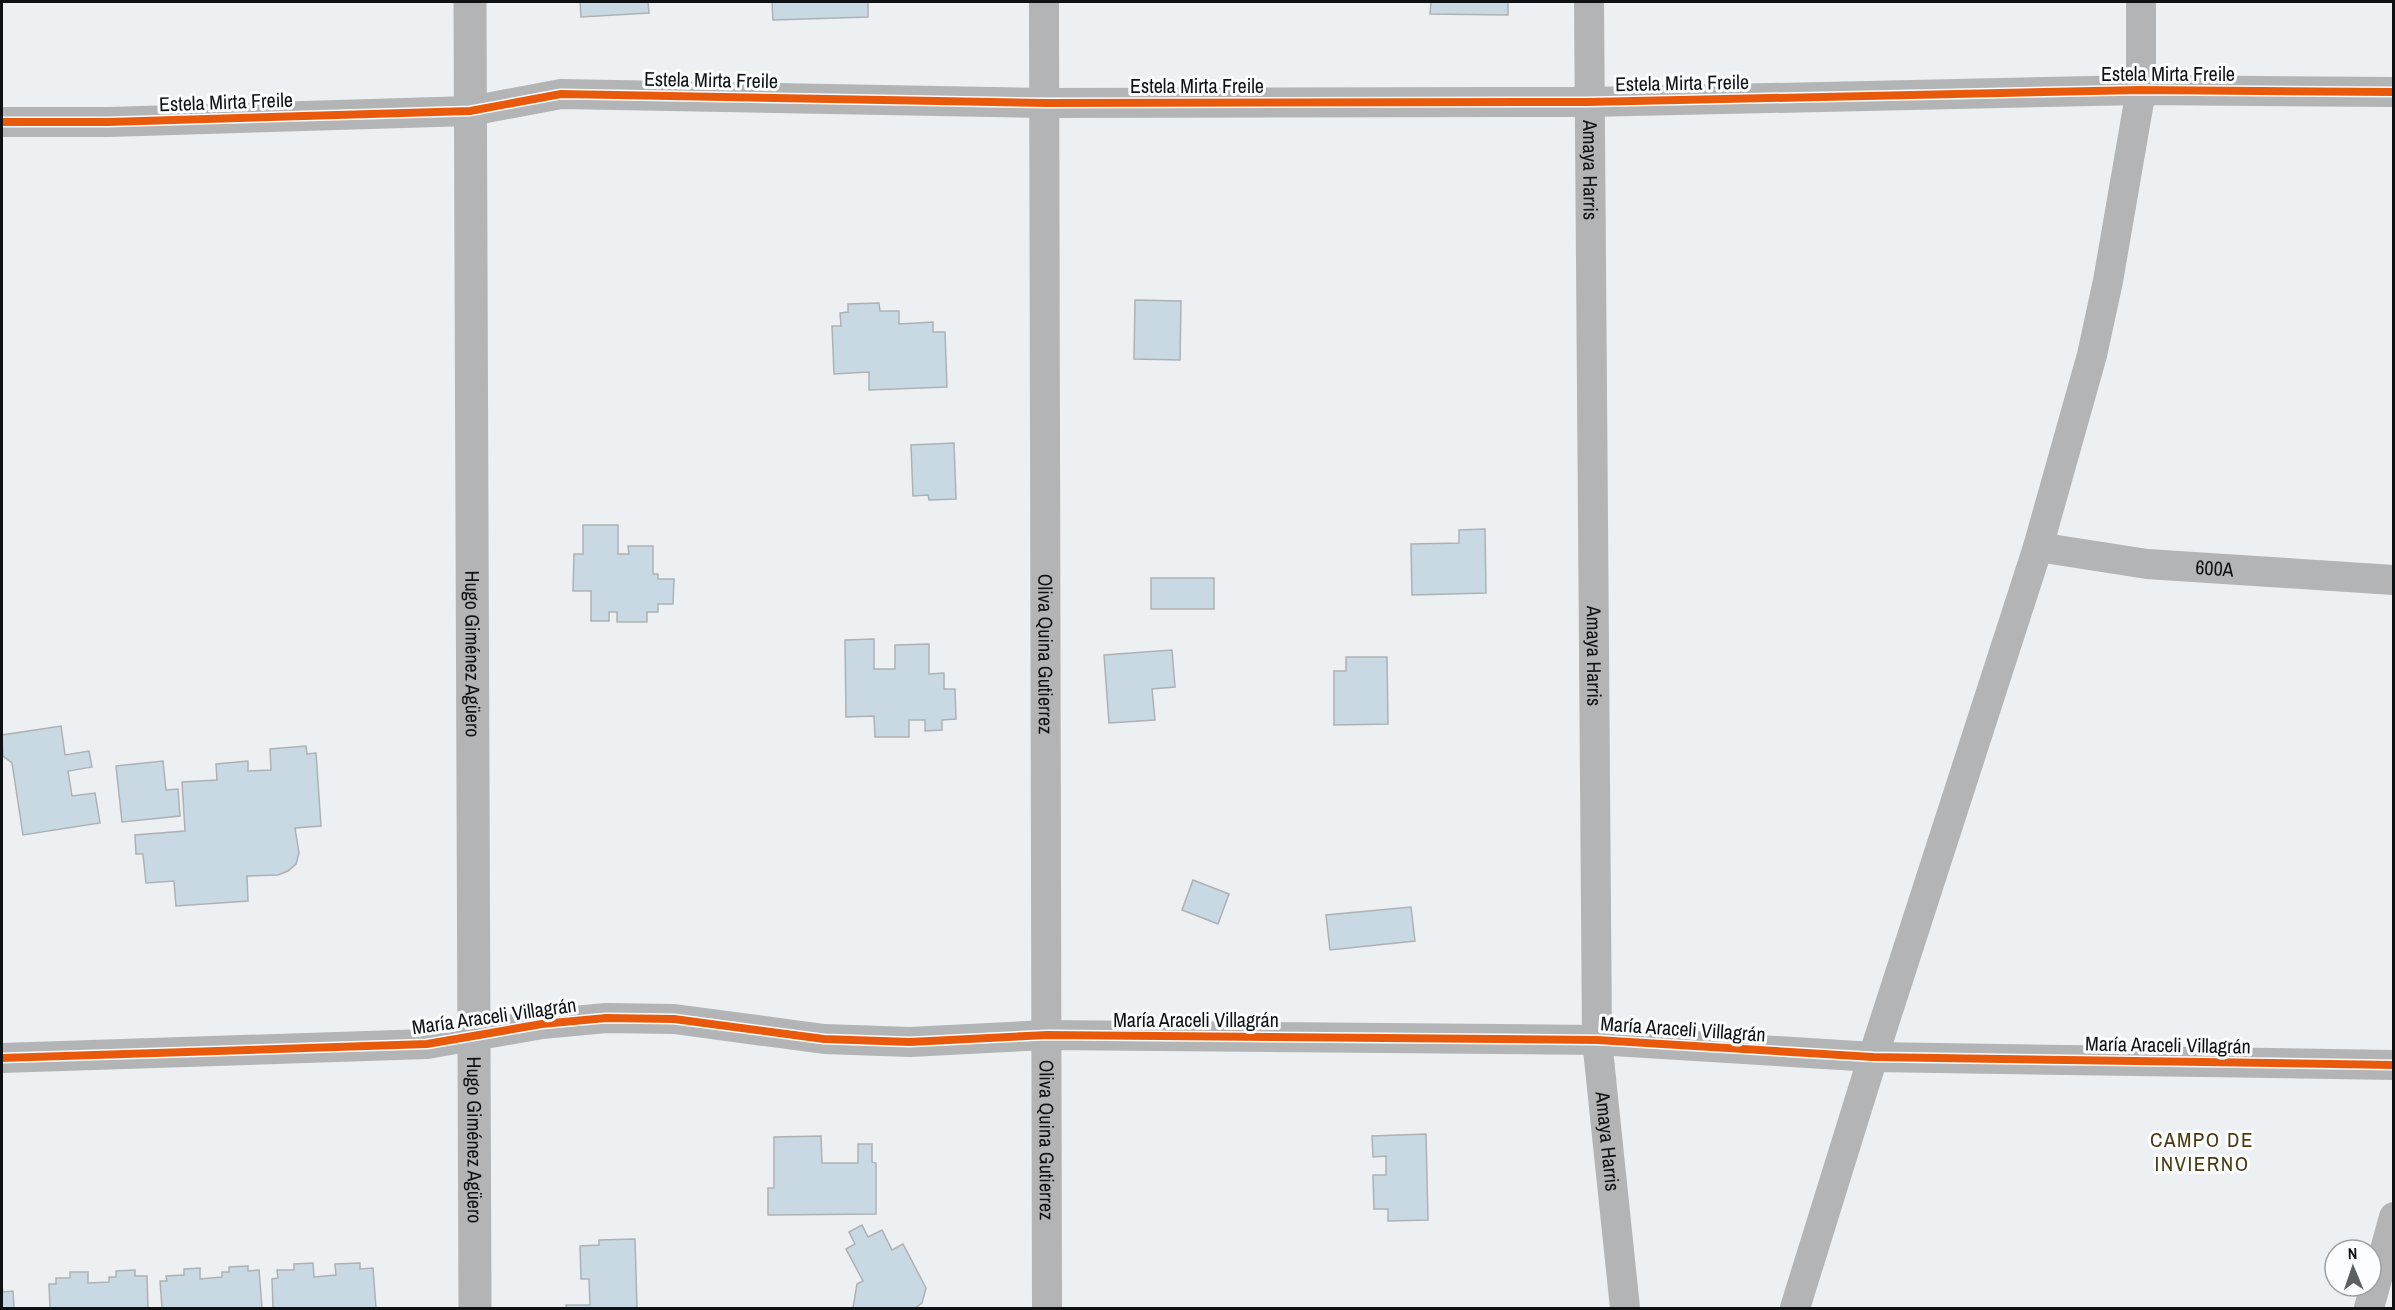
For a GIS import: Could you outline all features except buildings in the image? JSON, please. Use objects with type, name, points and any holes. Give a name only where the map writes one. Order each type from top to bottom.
[{"type":"street","name":"Hugo Giménez Agüero","points":[[470,2],[476,1034],[475,1308]]},
{"type":"street","name":"Oliva Quina Gutierrez","points":[[1044,2],[1047,1308]]},
{"type":"street","name":"Amaya Harris","points":[[1589,2],[1597,1040],[1624,1308]]},
{"type":"street","points":[[1795,1308],[1873,1057],[2038,547],[2092,355],[2108,281],[2141,90],[2141,2]]},
{"type":"street","name":"Estela Mirta Freile","points":[[2,123],[470,111],[561,94],[1046,103],[1588,102],[2141,90],[2394,92]]},
{"type":"street","name":"600A","points":[[2038,547],[2147,564],[2394,580]]},
{"type":"street","name":"María Araceli Villagrán","points":[[2,1058],[427,1044],[542,1024],[618,1018],[674,1018],[824,1039],[910,1042],[1047,1035],[1597,1040],[1873,1057],[2394,1065]]},
{"type":"street","points":[[2369,1308],[2394,1217]]},
{"type":"cycle path","points":[[2,122],[108,122],[470,111],[561,94],[1046,103],[1588,102],[2141,90],[2394,92]]},
{"type":"cycle path","points":[[2,1058],[427,1044],[542,1024],[606,1018],[674,1019],[824,1039],[910,1042],[1047,1035],[1597,1040],[1873,1057],[2394,1065]]},
{"type":"district","name":"CAMPO DE INVIERNO","points":[[2202,1152]]}]
